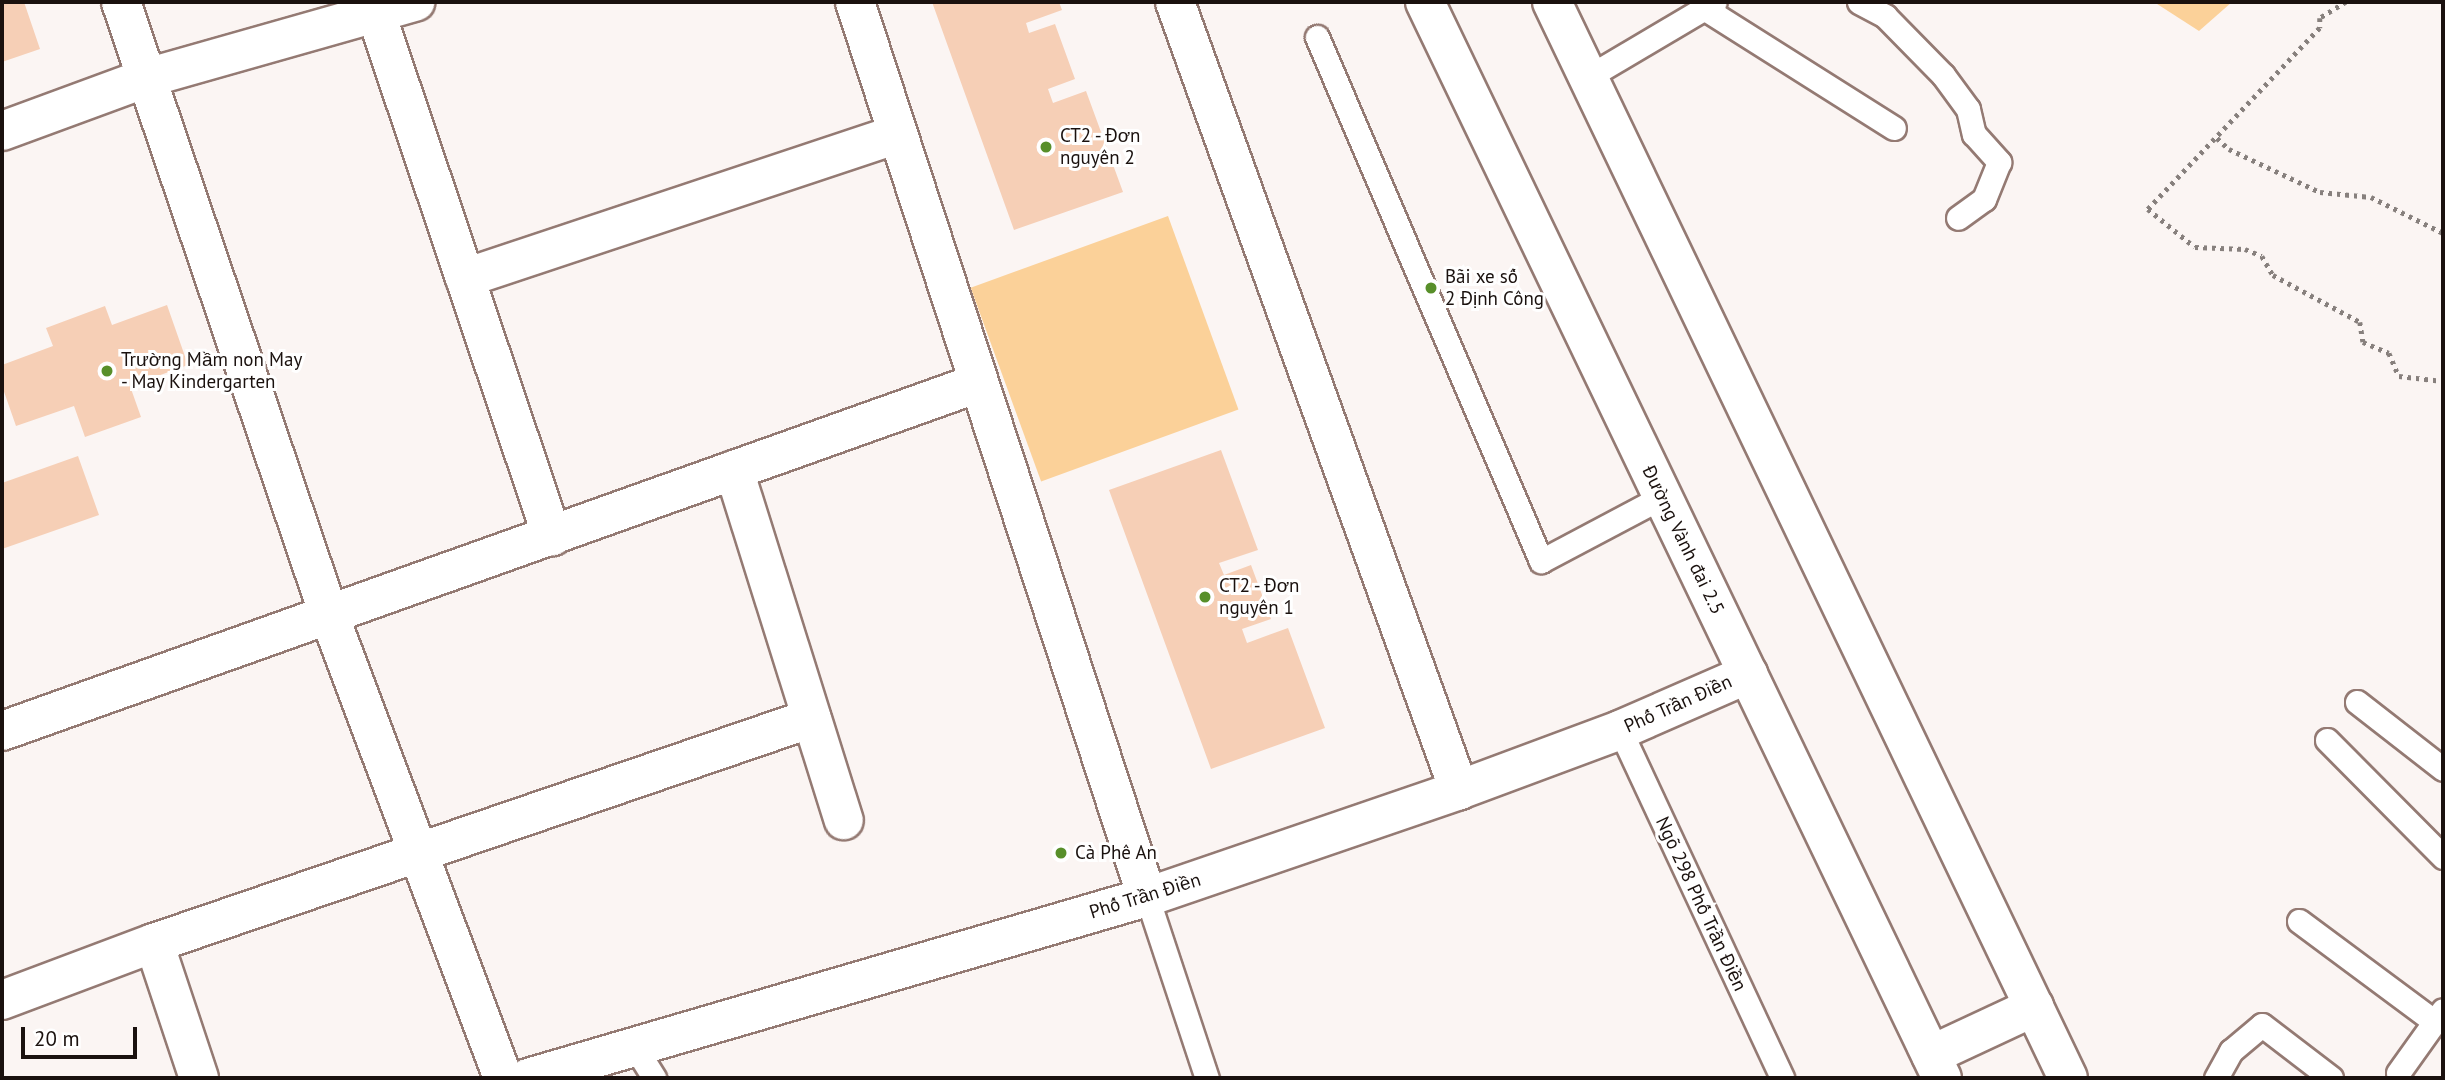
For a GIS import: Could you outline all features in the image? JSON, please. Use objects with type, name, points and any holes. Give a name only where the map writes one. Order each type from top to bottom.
[{"type":"street","points":[[121,2],[329,615],[503,1078]]},
{"type":"street","points":[[2,131],[146,78],[374,8],[415,2]]},
{"type":"street","points":[[855,2],[1147,897]]},
{"type":"street","points":[[1175,2],[1460,790]]},
{"type":"street","name":"Đường Vành đai 2.5","points":[[1425,2],[1936,1067]]},
{"type":"street","points":[[1552,2],[2068,1078]]},
{"type":"street","points":[[374,8],[552,536]]},
{"type":"street","points":[[465,278],[898,134]]},
{"type":"street","points":[[2,731],[978,383]]},
{"type":"street","points":[[734,470],[844,820]]},
{"type":"street","name":"Phố Trần Điền","points":[[528,1078],[1147,897],[1460,790],[1620,730],[1748,674]]},
{"type":"street","points":[[2,1000],[154,943],[812,718]]},
{"type":"street","points":[[154,943],[199,1078]]},
{"type":"street","points":[[1936,1067],[2034,1007]]},
{"type":"lane","points":[[1859,2],[1885,16],[1943,75],[1968,108],[1974,134],[1998,162],[1984,199],[1958,218]]},
{"type":"lane","points":[[1588,77],[1711,6],[1894,128]]},
{"type":"lane","points":[[1317,37],[1541,561],[1662,497]]},
{"type":"lane","points":[[2357,702],[2443,769]]},
{"type":"lane","name":"Ngõ 298 Phố Trần Điền","points":[[1620,730],[1782,1078]]},
{"type":"lane","points":[[2327,740],[2443,857]]},
{"type":"lane","points":[[1147,897],[1207,1078]]},
{"type":"lane","points":[[2299,921],[2439,1016],[2398,1073]]},
{"type":"lane","points":[[2216,1078],[2231,1051],[2262,1025],[2331,1078]]},
{"type":"lane","points":[[634,1045],[654,1078]]},
{"type":"path","points":[[2346,2],[2320,18],[2320,28],[2148,209],[2159,222],[2195,247],[2245,250],[2262,256],[2273,275],[2360,322],[2362,342],[2389,353],[2399,376],[2443,381]]},
{"type":"path","points":[[2217,138],[2229,149],[2319,192],[2371,197],[2443,233]]},
{"type":"shaded area","points":[[2154,2],[2232,2],[2199,31]]},
{"type":"shaded area","points":[[1168,216],[1238,410],[1041,481],[971,288]]},
{"type":"building","points":[[2,2],[24,2],[40,49],[2,62]]},
{"type":"building","name":"CT2 - Đơn nguyên 2","points":[[932,2],[1059,2],[1062,10],[1026,23],[1029,33],[1055,24],[1075,79],[1048,89],[1053,103],[1086,91],[1123,192],[1014,230]]},
{"type":"building","points":[[167,305],[188,365],[130,386],[141,417],[85,437],[74,406],[16,426],[2,386],[2,365],[53,346],[46,328],[105,306],[112,325]]},
{"type":"building","name":"CT2 - Đơn nguyên 1","points":[[1221,450],[1258,550],[1219,563],[1224,575],[1251,565],[1271,619],[1242,629],[1247,643],[1288,628],[1325,728],[1211,769],[1109,490]]},
{"type":"building","points":[[78,456],[99,515],[2,549],[2,483]]},
{"type":"place","name":"CT2 - Đơn nguyên 2","points":[[1046,147]]},
{"type":"place","name":"Bãi xe số 2 Định Công","points":[[1431,288]]},
{"type":"place","name":"Trường Mầm non May - May Kindergarten","points":[[107,371]]},
{"type":"place","name":"CT2 - Đơn nguyên 1","points":[[1205,597]]},
{"type":"place","name":"Cà Phê An","points":[[1061,853]]}]
